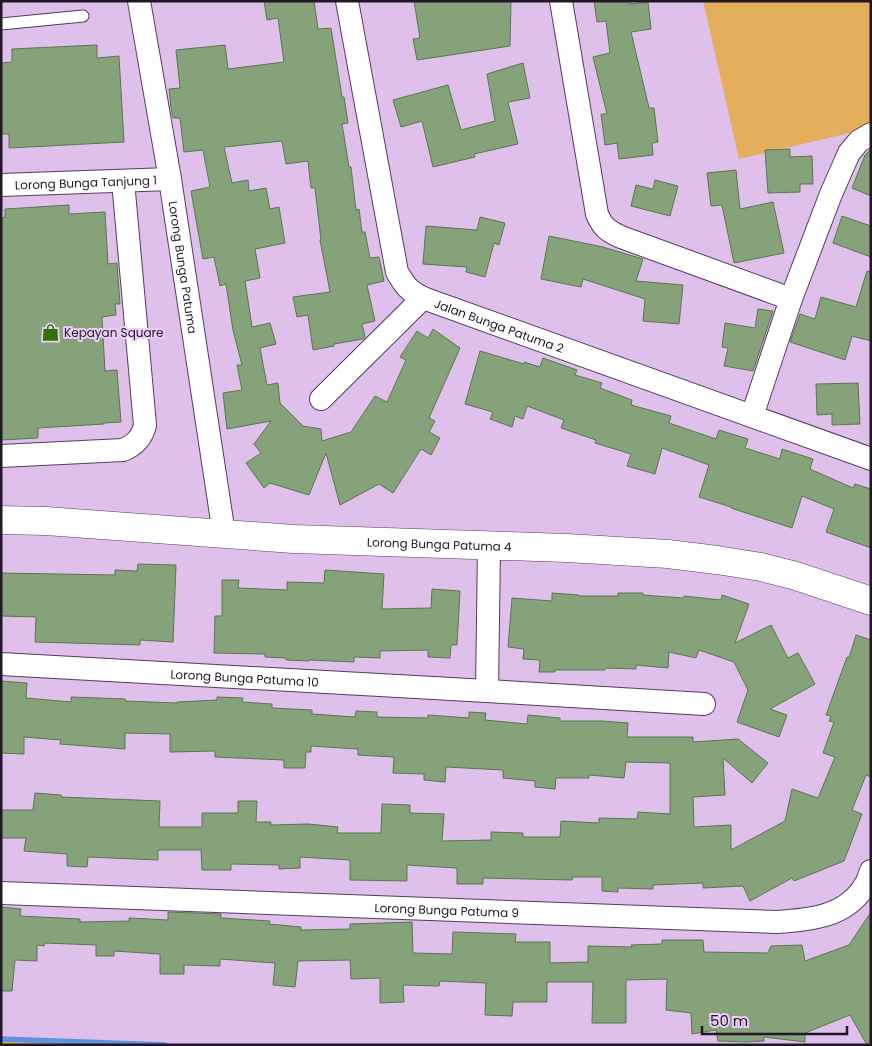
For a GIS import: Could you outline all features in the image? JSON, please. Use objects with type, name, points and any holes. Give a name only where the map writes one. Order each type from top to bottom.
[{"type":"street","name":"Lorong Bunga Patuma","points":[[139,1],[170,179],[224,534]]},
{"type":"street","name":"Jalan Bunga Patuma 2","points":[[347,1],[397,272],[404,284],[412,292],[423,298],[871,459]]},
{"type":"street","points":[[561,1],[595,205],[601,224],[609,232],[621,237],[791,299]]},
{"type":"street","points":[[752,416],[791,299],[831,194],[849,153],[859,141],[871,134]]},
{"type":"street","name":"Lorong Bunga Tanjung 1","points":[[1,185],[170,179]]},
{"type":"street","points":[[1,456],[123,450],[136,443],[143,431],[145,425],[123,181]]},
{"type":"street","points":[[322,399],[423,298]]},
{"type":"street","name":"Lorong Bunga Patuma 4","points":[[1,520],[46,521],[294,539],[626,551],[718,560],[761,567],[871,601]]},
{"type":"street","points":[[487,691],[489,546]]},
{"type":"street","name":"Lorong Bunga Patuma 10","points":[[1,664],[704,704]]},
{"type":"street","name":"Lorong Bunga Patuma 9","points":[[1,893],[776,922],[804,921],[839,911],[852,901],[865,885],[871,871]]},
{"type":"lane","points":[[1,24],[83,16]]},
{"type":"shaded area","points":[[703,1],[871,1],[871,128],[739,159]]},
{"type":"shaded area","points":[[1,1039],[165,1045],[1,1045]]},
{"type":"building","points":[[264,1],[314,1],[318,29],[331,28],[348,123],[342,124],[349,167],[351,167],[356,210],[359,209],[362,232],[365,232],[370,258],[379,257],[384,281],[367,285],[375,321],[362,324],[365,337],[363,339],[313,350],[308,315],[297,317],[293,297],[330,292],[320,240],[315,188],[311,188],[308,161],[286,164],[282,141],[224,147],[232,183],[248,180],[249,191],[266,188],[270,209],[279,207],[285,243],[255,249],[260,278],[245,281],[252,327],[270,323],[276,344],[260,348],[267,385],[278,383],[280,403],[303,426],[321,429],[322,441],[351,432],[375,396],[387,402],[406,360],[400,357],[417,331],[428,338],[433,329],[460,348],[429,418],[435,421],[429,432],[440,438],[431,455],[421,449],[393,493],[379,484],[340,505],[326,453],[309,495],[270,483],[264,488],[246,463],[261,453],[254,444],[271,421],[227,429],[223,393],[242,390],[237,365],[242,365],[233,330],[226,284],[220,286],[214,257],[203,259],[191,191],[210,187],[203,150],[184,152],[180,118],[173,118],[171,108],[169,89],[180,88],[176,50],[225,45],[228,69],[284,62],[278,18],[267,20]]},
{"type":"building","points":[[414,1],[511,1],[510,46],[417,60],[413,39],[420,38]]},
{"type":"building","points":[[594,1],[630,1],[630,4],[648,2],[651,29],[631,32],[649,108],[654,108],[658,142],[652,143],[653,155],[619,159],[617,143],[605,145],[601,114],[607,114],[593,57],[610,53],[606,21],[597,22]]},
{"type":"building","points":[[97,45],[97,58],[119,56],[124,142],[9,148],[9,134],[1,134],[1,63],[12,62],[12,49]]},
{"type":"building","points":[[523,63],[530,98],[508,102],[518,144],[474,154],[475,157],[433,167],[422,121],[401,127],[393,100],[448,85],[461,130],[495,121],[487,74]]},
{"type":"building","points":[[790,149],[790,157],[812,156],[813,184],[800,184],[800,192],[768,193],[765,150]]},
{"type":"building","points":[[871,149],[871,196],[852,188],[865,155]]},
{"type":"building","points":[[736,170],[740,209],[773,202],[784,253],[734,263],[722,205],[711,206],[707,173]]},
{"type":"building","points":[[655,180],[678,186],[670,216],[631,206],[636,185],[653,189]]},
{"type":"building","name":"Kepayan Square","points":[[69,205],[69,214],[105,212],[108,264],[117,263],[120,304],[115,304],[116,315],[102,317],[105,371],[117,370],[121,422],[38,428],[38,438],[1,440],[1,218],[5,217],[5,209]]},
{"type":"building","points":[[842,216],[871,226],[871,257],[833,243]]},
{"type":"building","points":[[480,217],[505,223],[499,245],[494,243],[485,277],[466,272],[467,267],[423,264],[426,226],[477,230]]},
{"type":"building","points":[[549,236],[603,247],[643,259],[636,281],[683,285],[679,324],[643,321],[645,299],[583,279],[581,287],[541,279]]},
{"type":"building","points":[[867,271],[871,272],[871,341],[852,336],[845,360],[790,342],[800,314],[815,319],[821,297],[856,307]]},
{"type":"building","points":[[758,309],[773,311],[753,371],[724,366],[728,348],[722,347],[725,323],[755,328]]},
{"type":"building","points":[[480,351],[540,367],[543,358],[577,370],[575,375],[602,383],[600,388],[632,400],[631,405],[671,416],[669,423],[716,439],[719,430],[748,439],[745,448],[780,459],[782,449],[813,459],[810,469],[853,488],[855,484],[871,489],[871,548],[826,532],[834,509],[802,496],[792,528],[699,497],[709,465],[662,448],[655,474],[627,466],[631,454],[595,443],[596,440],[561,428],[564,420],[527,406],[523,419],[515,416],[512,427],[490,419],[493,412],[465,404]]},
{"type":"building","points":[[858,383],[860,424],[832,425],[832,414],[817,415],[816,384]]},
{"type":"building","points":[[138,564],[176,565],[173,642],[140,640],[140,645],[35,642],[36,617],[1,616],[1,573],[115,575],[115,570],[137,571]]},
{"type":"building","points":[[325,570],[384,574],[382,609],[431,608],[432,589],[460,591],[457,645],[451,645],[450,658],[428,657],[428,650],[380,651],[380,658],[354,657],[354,662],[286,660],[286,658],[265,657],[265,654],[214,653],[215,616],[222,616],[222,580],[239,580],[238,588],[287,590],[287,582],[324,583]]},
{"type":"building","points":[[552,593],[579,596],[618,596],[618,593],[643,593],[643,595],[683,598],[684,596],[721,600],[722,595],[749,604],[735,643],[771,625],[788,658],[798,653],[815,684],[770,709],[787,715],[779,737],[737,722],[748,690],[734,662],[699,650],[696,658],[669,652],[668,668],[636,665],[636,669],[605,668],[605,670],[555,670],[555,672],[539,672],[540,660],[523,659],[524,649],[508,647],[512,598],[552,601]]},
{"type":"building","points":[[856,635],[871,640],[871,777],[866,775],[852,810],[862,814],[844,861],[794,881],[792,878],[750,901],[743,886],[703,888],[703,883],[653,885],[653,889],[618,888],[618,892],[602,891],[602,877],[573,877],[572,880],[483,878],[483,884],[457,884],[457,868],[407,865],[407,881],[350,880],[350,860],[300,857],[300,868],[279,869],[279,865],[231,864],[231,870],[202,870],[201,850],[158,850],[158,860],[88,857],[87,867],[67,866],[67,854],[24,851],[26,838],[1,838],[1,810],[33,810],[35,793],[61,795],[61,797],[160,801],[159,827],[202,827],[202,813],[238,813],[238,801],[257,801],[256,822],[271,822],[271,825],[308,824],[338,827],[337,833],[381,833],[382,804],[410,805],[410,813],[444,814],[442,841],[491,840],[491,832],[523,833],[523,837],[560,837],[561,821],[599,823],[599,818],[637,819],[638,812],[670,814],[670,763],[626,762],[624,778],[589,775],[589,778],[556,778],[555,789],[535,787],[535,781],[503,778],[503,770],[446,767],[445,782],[424,780],[424,774],[393,773],[394,757],[358,755],[358,749],[311,746],[311,752],[306,752],[305,768],[284,768],[284,760],[215,757],[215,751],[170,752],[170,734],[125,733],[125,749],[60,744],[61,740],[24,737],[24,754],[1,753],[1,681],[27,683],[26,698],[71,702],[71,697],[177,703],[217,700],[217,697],[243,698],[242,702],[272,704],[272,708],[312,710],[312,714],[355,717],[356,711],[377,712],[377,717],[428,718],[428,715],[469,718],[469,712],[486,713],[485,720],[527,724],[528,715],[560,718],[560,721],[628,723],[627,737],[693,737],[693,742],[738,739],[768,763],[752,783],[723,758],[725,795],[693,797],[694,827],[731,825],[731,850],[785,821],[792,789],[818,798],[835,757],[823,753],[834,722],[829,721],[831,716],[826,715],[847,657],[849,658]]},
{"type":"building","points":[[1,907],[21,909],[20,916],[80,919],[80,922],[129,921],[129,918],[168,920],[168,912],[221,914],[221,918],[270,921],[269,924],[301,927],[301,930],[350,929],[350,924],[412,922],[413,953],[452,954],[453,932],[516,934],[515,942],[550,942],[550,963],[588,962],[588,946],[632,947],[631,945],[662,944],[662,940],[703,940],[704,952],[768,953],[771,946],[802,945],[805,961],[849,945],[871,912],[871,1045],[867,1045],[850,1015],[805,1033],[805,1042],[764,1037],[764,1041],[718,1041],[716,1030],[692,1034],[691,1013],[666,1010],[667,979],[626,980],[626,1023],[592,1023],[593,982],[547,982],[547,1002],[513,1002],[512,1016],[485,1015],[486,983],[440,981],[439,986],[403,985],[404,1002],[380,1003],[380,978],[351,979],[350,960],[298,961],[295,987],[273,985],[275,963],[220,959],[220,966],[184,965],[184,974],[160,974],[160,954],[114,951],[114,956],[96,956],[96,945],[45,943],[44,946],[37,945],[37,961],[15,960],[12,991],[1,991]]},
{"type":"waterway","points":[[1,1039],[165,1045]]},
{"type":"place","name":"Kepayan Square","points":[[50,332]]}]
